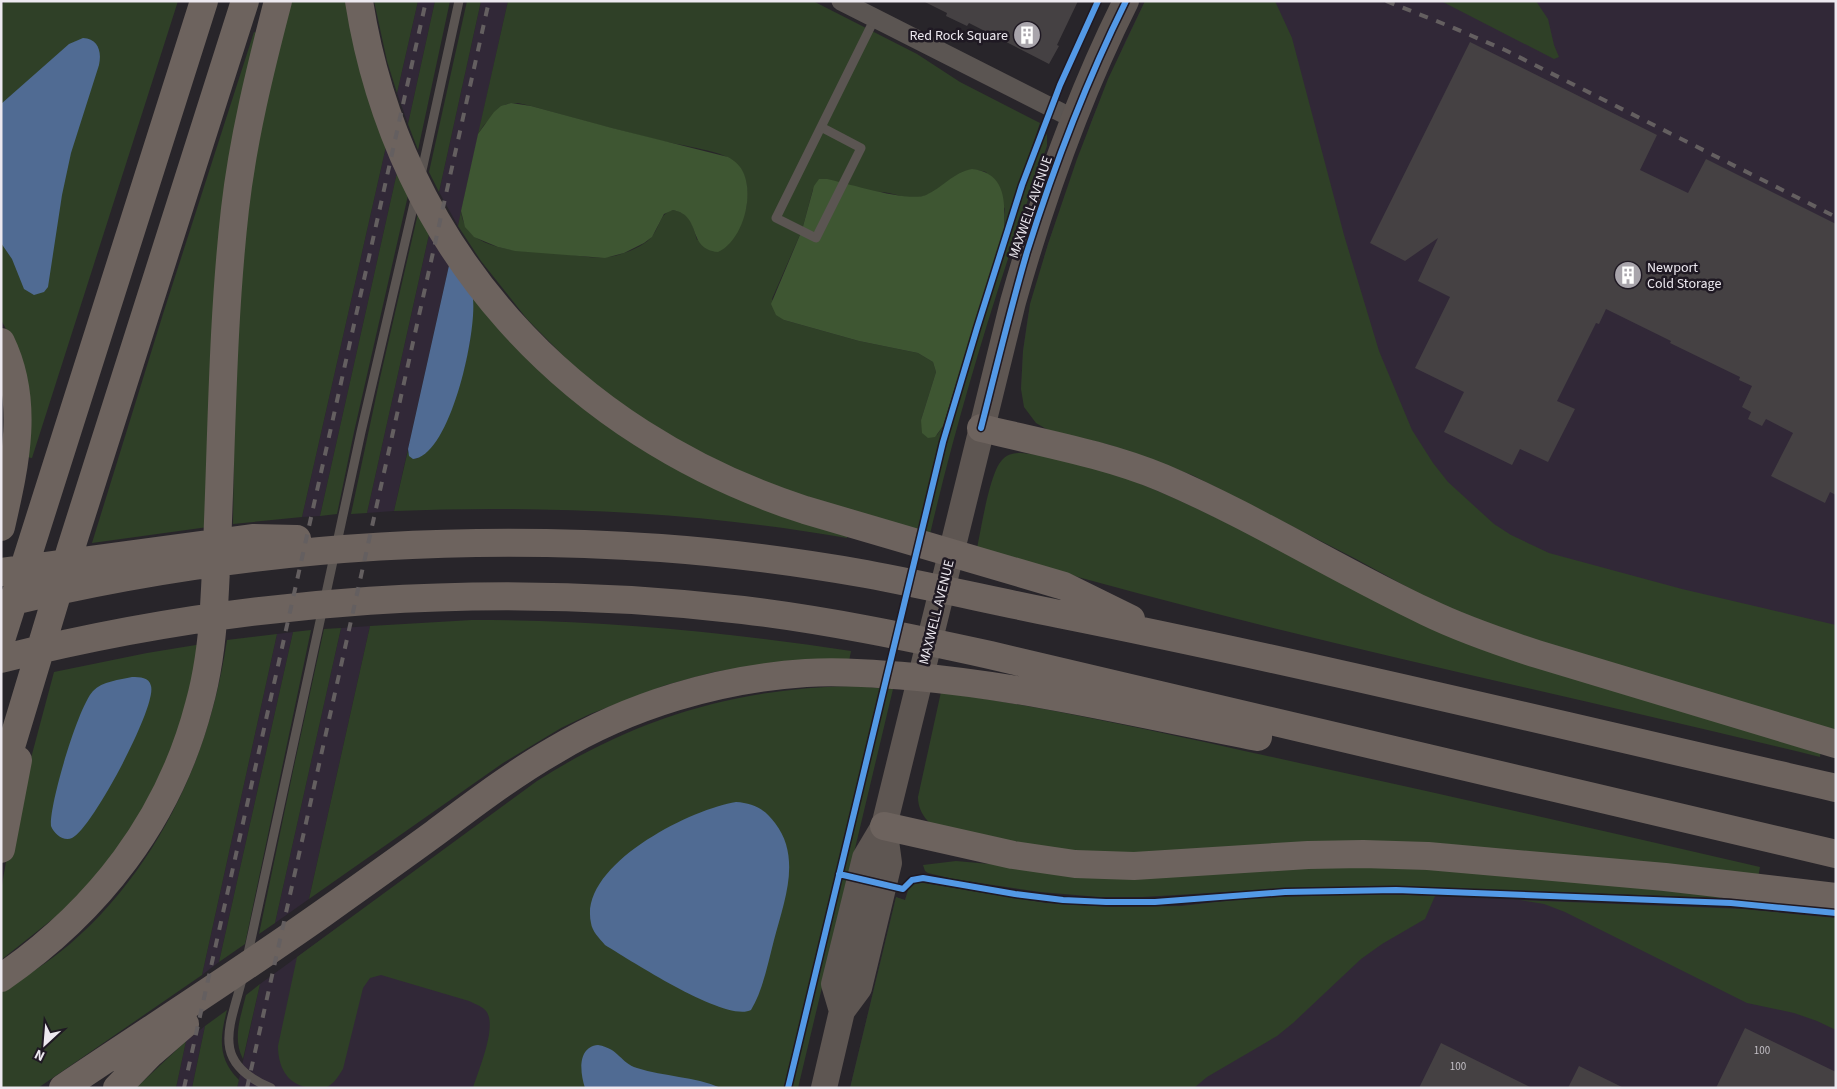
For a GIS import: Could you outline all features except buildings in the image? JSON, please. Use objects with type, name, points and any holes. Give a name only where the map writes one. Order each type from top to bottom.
[{"type":"highway","points":[[1,640],[204,1]]},
{"type":"highway","points":[[1,780],[74,539],[244,1]]},
{"type":"highway","points":[[11,971],[49,943],[81,912],[111,879],[136,844],[171,782],[185,750],[199,705],[210,655],[214,607],[227,306],[235,209],[248,127],[278,1]]},
{"type":"highway","points":[[360,1],[368,44],[381,95],[412,174],[442,228],[460,258],[516,328],[563,375],[592,399],[627,425],[680,457],[765,497],[1064,586],[1161,635]]},
{"type":"highway","points":[[1,342],[14,376],[18,400],[16,454],[1,527]]},
{"type":"highway","points":[[981,428],[1088,454],[1162,478],[1256,523],[1414,606],[1492,639],[1836,744]]},
{"type":"highway","points":[[1,572],[254,538],[431,544],[523,543],[660,548],[772,560],[885,578],[1161,635],[1833,788]]},
{"type":"highway","points":[[1,604],[122,578],[204,564],[313,552],[431,544]]},
{"type":"highway","points":[[1,659],[92,638],[207,617],[321,604],[419,597],[514,596],[630,600],[746,610],[873,630],[990,655],[1518,781],[1826,852]]},
{"type":"highway","points":[[63,1088],[319,916],[517,774],[569,742],[620,717],[680,696],[737,682],[805,673],[863,673],[983,684],[1085,702],[1265,738],[1518,781]]},
{"type":"highway","points":[[1,849],[32,681]]},
{"type":"highway","points":[[884,826],[997,852],[1075,864],[1144,866],[1308,855],[1391,854],[1665,877],[1836,896]]},
{"type":"highway","points":[[117,1088],[189,1020],[319,916]]},
{"type":"main road","name":"MAXWELL AVENUE","points":[[824,1088],[842,1011],[859,988],[889,863],[884,826],[1005,331],[1027,252],[1049,187],[1074,119],[1126,1]]},
{"type":"street","points":[[841,1],[1074,119]]},
{"type":"lane","points":[[271,1088],[250,1078],[239,1069],[231,1055],[228,1043],[229,1032],[252,937],[361,432],[428,145],[459,1]]},
{"type":"lane","points":[[821,128],[861,148],[816,238],[776,218],[875,18]]},
{"type":"shaded area","points":[[418,1],[435,1],[408,124],[397,93]]},
{"type":"shaded area","points":[[481,1],[508,1],[458,226],[439,192]]},
{"type":"shaded area","points":[[1145,1],[1836,1],[1836,728],[1021,389],[1023,351],[1028,315],[1048,244],[1093,117]]},
{"type":"shaded area","points":[[387,142],[398,168],[320,516],[302,517]]},
{"type":"shaded area","points":[[430,230],[450,261],[394,511],[367,513]]},
{"type":"shaded area","points":[[370,626],[309,899],[275,923],[341,628]]},
{"type":"shaded area","points":[[293,632],[219,962],[202,975],[277,634]]},
{"type":"shaded area","points":[[916,883],[1046,903],[1111,907],[1181,906],[1251,898],[1380,894],[1743,909],[1836,918],[1836,1088],[850,1088],[896,897],[905,900],[909,887]]},
{"type":"shaded area","points":[[341,925],[798,1088],[237,1088],[260,984]]},
{"type":"shaded area","points":[[205,1026],[192,1088],[176,1088],[186,1041]]},
{"type":"green space","points":[[6,1],[178,1],[32,458],[26,457],[11,338],[1,320],[1,5]]},
{"type":"green space","points":[[287,1],[349,1],[387,142],[302,517],[233,524],[236,346],[241,256],[252,168]]},
{"type":"green space","points":[[374,1],[418,1],[397,93],[387,61]]},
{"type":"green space","points":[[435,1],[450,1],[418,150],[408,124]]},
{"type":"green space","points":[[467,1],[481,1],[439,192],[429,172]]},
{"type":"green space","points":[[508,1],[813,1],[917,54],[960,82],[1040,123],[1004,230],[1005,209],[986,172],[967,171],[937,190],[915,198],[882,192],[813,189],[802,230],[772,299],[784,320],[859,341],[918,353],[933,362],[936,372],[921,420],[937,435],[943,426],[918,530],[870,519],[725,469],[598,391],[527,319],[481,261],[458,226],[461,211],[465,225],[473,235],[498,247],[529,252],[607,257],[615,256],[644,244],[653,235],[665,214],[673,210],[683,214],[690,220],[697,240],[746,209],[747,201],[747,187],[744,174],[735,163],[724,155],[661,141],[531,106],[518,103],[506,104],[484,125],[478,134]]},
{"type":"green space","points":[[1145,1],[1275,1],[1292,38],[1344,235],[1379,351],[1412,430],[1433,463],[1448,482],[1494,524],[1511,535],[1549,553],[1682,589],[1836,625],[1836,733],[1516,636],[1429,599],[1356,559],[1192,475],[1110,445],[1048,430],[1036,423],[1024,407],[1021,389],[1023,351],[1030,304],[1077,159],[1108,79]]},
{"type":"green space","points":[[1441,1],[1536,1],[1548,19],[1559,57],[1554,59]]},
{"type":"green space","points":[[254,32],[259,34],[208,527],[92,543],[163,314]]},
{"type":"green space","points":[[511,103],[531,106],[728,157],[735,162],[744,174],[748,195],[744,218],[734,239],[718,252],[708,250],[698,239],[688,219],[682,213],[673,210],[664,214],[652,237],[644,243],[624,253],[605,258],[515,251],[498,247],[474,237],[465,227],[461,211],[478,134],[494,112],[501,106]]},
{"type":"green space","points":[[1047,134],[1047,146],[998,290],[969,387],[930,534],[925,532],[950,432],[978,333],[1026,187],[1043,138]]},
{"type":"green space","points":[[398,168],[409,191],[337,514],[320,516]]},
{"type":"green space","points":[[972,169],[992,176],[998,183],[1004,200],[1004,230],[943,426],[935,437],[928,438],[922,433],[921,420],[936,372],[933,362],[918,353],[859,341],[784,320],[776,315],[771,304],[802,230],[814,186],[819,179],[827,179],[892,195],[918,197],[926,195],[959,173]]},
{"type":"green space","points":[[419,209],[430,230],[367,513],[351,514],[380,378]]},
{"type":"green space","points":[[472,291],[531,359],[848,533],[847,538],[791,529],[678,516],[565,510],[451,509],[394,511],[408,450],[408,453],[416,459],[426,452],[438,438],[464,369],[470,341]]},
{"type":"green space","points":[[1021,453],[1077,463],[1132,481],[1238,528],[1821,750],[1820,757],[1397,658],[1186,606],[977,548],[990,487],[998,465],[1007,456]]},
{"type":"green space","points":[[472,620],[567,622],[662,628],[851,651],[849,661],[772,663],[714,672],[666,685],[590,714],[561,728],[503,763],[309,899],[370,626]]},
{"type":"green space","points":[[341,628],[275,923],[259,934],[324,629]]},
{"type":"green space","points":[[311,630],[245,944],[219,962],[293,632]]},
{"type":"green space","points":[[277,634],[202,975],[38,1088],[1,1088],[1,992],[70,944],[102,914],[130,880],[154,844],[176,806],[208,725],[219,683],[227,640]]},
{"type":"green space","points":[[202,644],[170,761],[116,856],[59,914],[1,960],[1,891],[7,856],[54,672]]},
{"type":"green space","points":[[854,686],[893,689],[798,1088],[473,1088],[490,1027],[486,1011],[469,1001],[381,975],[370,978],[363,988],[343,1069],[335,1081],[326,1087],[315,1088],[299,1085],[287,1076],[280,1063],[278,1046],[297,957],[537,781],[574,759],[612,740],[688,711],[728,700],[769,693],[811,688]]},
{"type":"green space","points":[[941,692],[1034,707],[1127,726],[1592,828],[1760,867],[1758,878],[1182,852],[1102,853],[1041,847],[931,824],[921,812],[918,797]]},
{"type":"green space","points":[[956,861],[1001,865],[1369,867],[1461,871],[1721,894],[1721,898],[1387,886],[1293,888],[1143,897],[1099,897],[1040,892],[953,879],[928,873],[923,865]]},
{"type":"green space","points":[[918,882],[1046,903],[1111,907],[1181,906],[1251,898],[1305,896],[1380,894],[1435,896],[1425,919],[1382,944],[1361,959],[1277,1036],[1207,1077],[1194,1088],[850,1088],[896,897],[905,900],[909,887]]},
{"type":"green space","points":[[1520,900],[1743,909],[1836,918],[1836,1030],[1794,1013],[1747,1003],[1565,912],[1544,904]]},
{"type":"green space","points":[[260,984],[243,1059],[238,1043],[240,1019],[246,995]]},
{"type":"green space","points":[[227,1010],[222,1047],[227,1064],[239,1080],[237,1088],[192,1088],[205,1026]]},
{"type":"green space","points":[[186,1041],[176,1088],[136,1088]]},
{"type":"water","points":[[83,38],[92,41],[98,47],[100,55],[99,65],[71,153],[62,195],[48,287],[44,292],[34,295],[24,289],[12,259],[1,243],[1,104],[69,44]]},
{"type":"water","points":[[450,261],[472,292],[472,331],[467,358],[460,386],[439,436],[427,453],[413,459],[409,456],[408,449]]},
{"type":"water","points":[[132,677],[146,679],[151,686],[150,698],[134,741],[93,814],[81,830],[72,838],[63,838],[52,829],[52,815],[59,778],[80,716],[93,691],[101,685]]},
{"type":"water","points":[[736,802],[758,808],[771,818],[783,837],[788,851],[789,865],[786,896],[762,985],[751,1010],[739,1012],[700,999],[678,988],[605,945],[594,932],[591,923],[592,901],[602,881],[619,861],[642,843],[667,828],[716,807]]},
{"type":"water","points":[[598,1045],[616,1053],[631,1066],[700,1081],[721,1088],[585,1088],[581,1068],[583,1056],[586,1050]]},
{"type":"railway","points":[[184,1088],[426,1]]},
{"type":"railway","points":[[247,1088],[489,1]]},
{"type":"railway","points":[[1386,1],[1505,50],[1836,217]]},
{"type":"cycle path","points":[[788,1088],[943,442],[1022,185],[1060,85],[1098,1]]},
{"type":"cycle path","points":[[981,428],[1037,220],[1084,93],[1126,1]]},
{"type":"cycle path","points":[[839,874],[903,889],[912,880],[923,878],[1015,894],[1063,900],[1106,902],[1155,902],[1285,892],[1396,890],[1731,903],[1836,913]]},
{"type":"place","name":"Red Rock Square","points":[[1027,35]]},
{"type":"place","name":"Newport Cold Storage","points":[[1628,275]]}]
